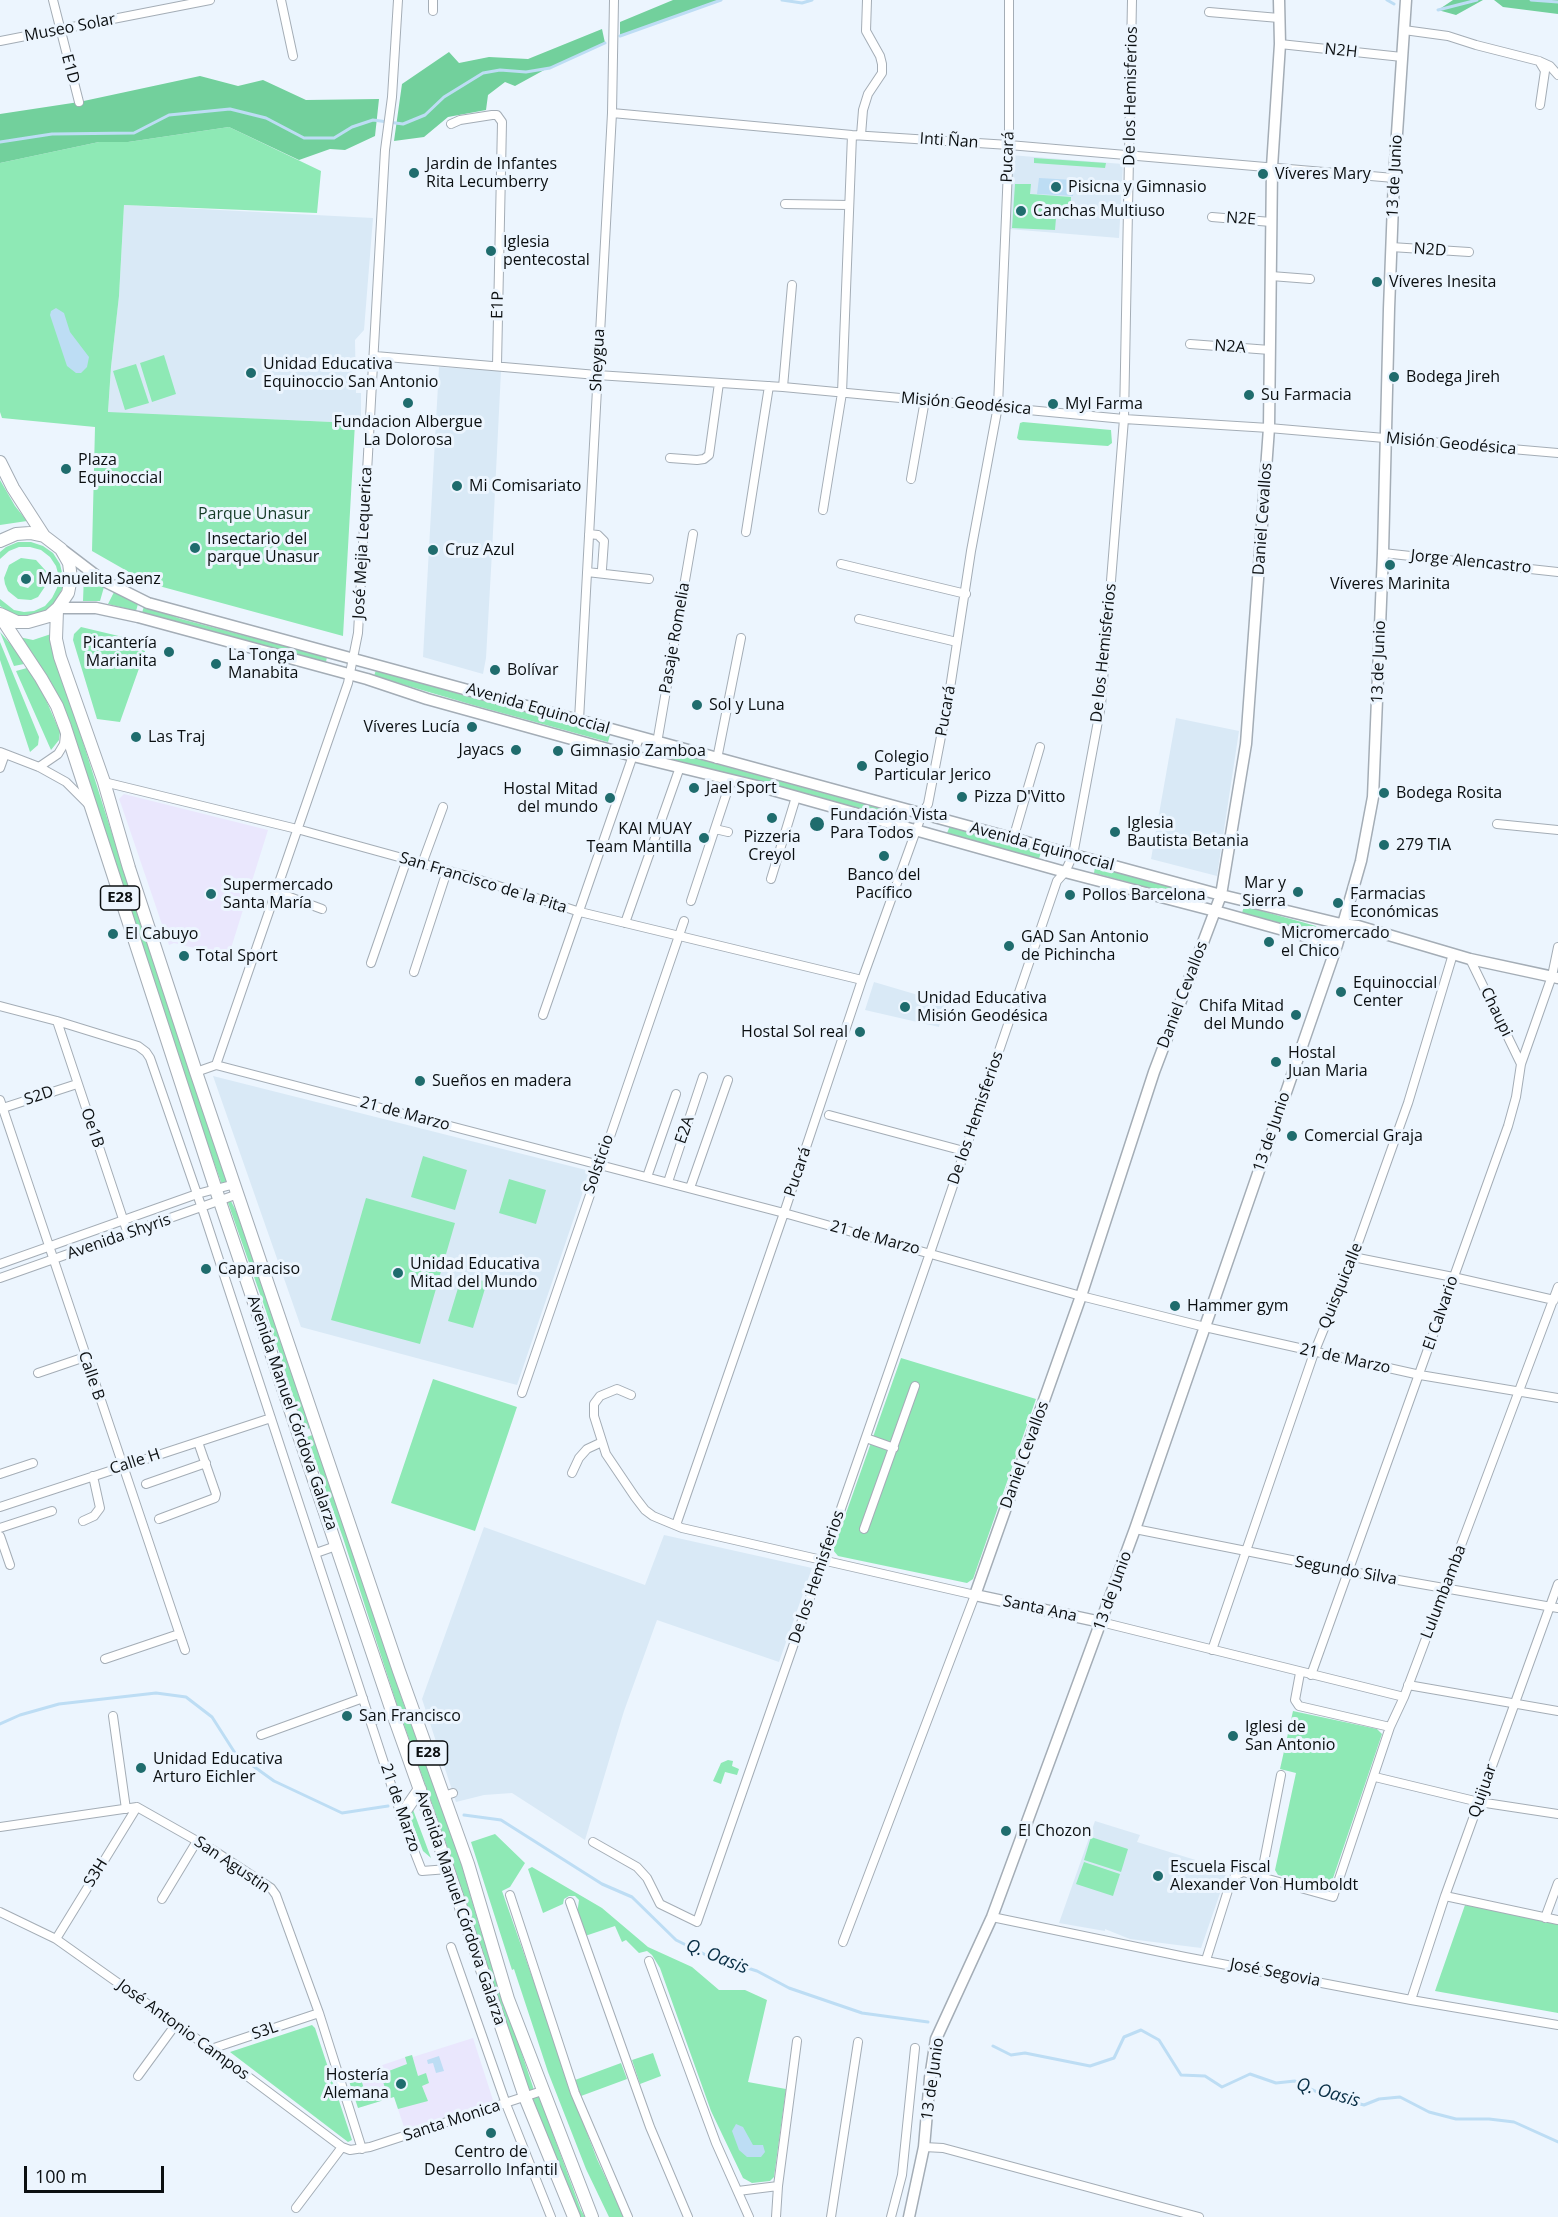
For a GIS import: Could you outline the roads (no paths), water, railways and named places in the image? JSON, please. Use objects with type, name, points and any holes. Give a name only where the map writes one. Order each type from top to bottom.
[{"type":"main road","name":"Daniel Cevallos","points":[[975,1595],[1081,1296],[1154,1072],[1221,895],[1246,744],[1269,428],[1272,167],[1280,44],[1279,0]]},
{"type":"main road","name":"13 de Junio","points":[[909,2217],[924,2147],[936,2039],[992,1917],[1135,1529],[1336,945],[1361,861],[1373,797],[1383,553],[1391,247],[1406,0]]},
{"type":"main road","points":[[0,462],[13,488],[44,536],[61,549]]},
{"type":"main road","points":[[0,541],[16,534],[30,533],[44,536]]},
{"type":"main road","name":"Avenida Equinoccial","points":[[61,549],[102,580],[148,603],[1221,895],[1341,924],[1358,926],[1470,959],[1555,977]]},
{"type":"main road","name":"E28","points":[[0,615],[17,622],[28,622],[49,616],[58,609],[68,593],[71,578],[69,563],[61,549]]},
{"type":"main road","name":"Avenida Equinoccial","points":[[58,609],[96,608],[119,612],[633,756],[796,796],[1065,873],[1336,945]]},
{"type":"main road","name":"Avenida Manuel Córdova Galarza","points":[[58,609],[56,639],[60,657],[104,782],[196,1072],[402,1681],[448,1795],[508,1999],[592,2217]]},
{"type":"main road","name":"Avenida Manuel Córdova Galarza","points":[[0,615],[41,678],[57,706],[65,727],[336,1546],[525,2097],[570,2216]]},
{"type":"main road","points":[[300,1435],[318,1428]]},
{"type":"main road","name":"Santa Ana","points":[[975,1595],[1101,1622]]},
{"type":"main road","points":[[402,1815],[420,1789]]},
{"type":"street","name":"E1D","points":[[52,0],[79,102]]},
{"type":"street","name":"Museo Solar","points":[[0,41],[210,0]]},
{"type":"street","points":[[281,0],[293,56]]},
{"type":"street","name":"José Mejia Lequerica","points":[[216,1065],[349,675],[358,633],[387,131],[392,98],[398,0]]},
{"type":"street","points":[[433,0],[433,10]]},
{"type":"street","name":"Sheygua","points":[[579,720],[612,113],[614,0]]},
{"type":"street","points":[[861,135],[863,110],[868,94],[882,74],[880,57],[866,31],[867,0]]},
{"type":"street","name":"Pucará","points":[[676,1525],[862,980],[922,814],[928,804],[998,406],[1009,145],[1009,0]]},
{"type":"street","name":"De los Hemisferios","points":[[593,1842],[637,1867],[646,1878],[660,1904],[697,1922],[1057,881],[1065,873],[1073,855],[1101,705],[1124,419],[1132,0]]},
{"type":"street","points":[[1209,12],[1279,18]]},
{"type":"street","points":[[1404,30],[1448,36],[1539,60],[1550,66],[1558,75]]},
{"type":"street","name":"N2H","points":[[1280,44],[1401,57]]},
{"type":"street","points":[[1539,60],[1545,71],[1540,105]]},
{"type":"street","name":"Inti Ñan","points":[[612,113],[852,135],[1009,145],[1394,178]]},
{"type":"street","name":"E1P","points":[[451,124],[492,115],[497,115],[502,122],[497,365]]},
{"type":"street","points":[[822,510],[842,393],[852,135]]},
{"type":"street","points":[[785,204],[849,205]]},
{"type":"street","name":"N2E","points":[[1212,217],[1271,222]]},
{"type":"street","name":"N2D","points":[[1391,247],[1469,252]]},
{"type":"street","points":[[1271,276],[1310,279]]},
{"type":"street","points":[[783,387],[792,285]]},
{"type":"street","name":"N2A","points":[[1190,344],[1270,350]]},
{"type":"street","name":"Misión Geodésica","points":[[375,356],[597,375],[783,387],[1124,419],[1269,428],[1558,453]]},
{"type":"street","points":[[670,458],[697,460],[709,455],[719,383]]},
{"type":"street","points":[[746,532],[769,386]]},
{"type":"street","points":[[911,479],[925,400]]},
{"type":"street","points":[[589,534],[598,535],[604,541],[602,569]]},
{"type":"street","name":"Pasaje Romelia","points":[[657,743],[693,534]]},
{"type":"street","name":"Jorge Alencastro","points":[[1383,553],[1558,572]]},
{"type":"street","points":[[841,564],[966,594]]},
{"type":"street","points":[[587,572],[649,579]]},
{"type":"street","points":[[859,620],[957,642]]},
{"type":"street","points":[[717,759],[741,638]]},
{"type":"street","points":[[39,766],[58,754],[64,744],[65,727]]},
{"type":"street","points":[[543,1015],[639,738]]},
{"type":"street","points":[[1014,839],[1040,747]]},
{"type":"street","points":[[0,768],[2,753],[39,766],[66,782],[90,806]]},
{"type":"street","points":[[625,923],[680,767]]},
{"type":"street","points":[[691,901],[731,780]]},
{"type":"street","name":"San Francisco de la Pita","points":[[104,782],[297,829],[407,859],[580,912],[862,980]]},
{"type":"street","points":[[771,879],[796,796]]},
{"type":"street","points":[[422,864],[443,807]]},
{"type":"street","points":[[1497,824],[1558,830]]},
{"type":"street","points":[[715,829],[728,832]]},
{"type":"street","points":[[371,963],[407,859]]},
{"type":"street","points":[[414,972],[447,871]]},
{"type":"street","points":[[276,892],[322,909]]},
{"type":"street","name":"Solsticio","points":[[522,1393],[684,921]]},
{"type":"street","name":"El Calvario","points":[[1311,1675],[1508,1126],[1516,1097],[1521,1064],[1555,977],[1558,947]]},
{"type":"street","name":"Quisquicalle","points":[[1212,1650],[1314,1353],[1353,1257],[1408,1103],[1453,954]]},
{"type":"street","name":"Chaupi","points":[[1470,959],[1521,1064]]},
{"type":"street","name":"21 de Marzo","points":[[0,1006],[138,1046],[146,1052],[197,1194],[422,1871],[448,1869]]},
{"type":"street","name":"Oe1B","points":[[57,1021],[128,1234]]},
{"type":"street","points":[[196,1072],[216,1065]]},
{"type":"street","name":"21 de Marzo","points":[[216,1065],[668,1182],[1081,1296],[1205,1327],[1420,1375],[1558,1398]]},
{"type":"street","name":"E2A","points":[[668,1182],[703,1077]]},
{"type":"street","points":[[690,1188],[728,1080]]},
{"type":"street","name":"S2D","points":[[1,1106],[77,1084]]},
{"type":"street","points":[[647,1177],[676,1094]]},
{"type":"street","name":"Calle B","points":[[1,1106],[185,1650]]},
{"type":"street","points":[[829,1115],[964,1151]]},
{"type":"street","name":"Avenida Shyris","points":[[0,1278],[201,1208],[218,1195],[236,1189]]},
{"type":"street","name":"Avenida Shyris","points":[[0,1264],[197,1194],[218,1195]]},
{"type":"street","points":[[1353,1257],[1453,1276],[1554,1300]]},
{"type":"street","name":"Lulumbamba","points":[[1261,1877],[1333,1897],[1390,1727],[1404,1697],[1558,1287]]},
{"type":"street","points":[[38,1373],[85,1357]]},
{"type":"street","points":[[864,1529],[915,1386]]},
{"type":"street","name":"Santa Ana","points":[[632,1395],[617,1389],[600,1396],[594,1404],[594,1416],[606,1454],[645,1510],[653,1516],[682,1528],[975,1595]]},
{"type":"street","name":"Calle H","points":[[0,1507],[271,1418]]},
{"type":"street","points":[[866,1438],[894,1448]]},
{"type":"street","points":[[159,1519],[215,1498],[216,1494],[198,1442]]},
{"type":"street","points":[[572,1473],[579,1458],[587,1449],[602,1442]]},
{"type":"street","points":[[0,1474],[33,1463]]},
{"type":"street","points":[[146,1484],[206,1463]]},
{"type":"street","points":[[83,1521],[94,1516],[100,1508],[93,1476]]},
{"type":"street","points":[[0,1528],[52,1511]]},
{"type":"street","name":"Segundo Silva","points":[[1135,1529],[1347,1571],[1554,1607]]},
{"type":"street","points":[[0,1536],[10,1565]]},
{"type":"street","points":[[316,1553],[336,1546]]},
{"type":"street","name":"Quijuar","points":[[1411,2000],[1445,1896],[1514,1702],[1554,1607],[1558,1584]]},
{"type":"street","name":"Daniel Cevallos","points":[[843,1942],[975,1595]]},
{"type":"street","name":"Santa Ana","points":[[1101,1622],[1404,1697]]},
{"type":"street","points":[[105,1659],[179,1634]]},
{"type":"street","points":[[1300,1673],[1296,1703],[1299,1706],[1390,1727]]},
{"type":"street","points":[[1408,1685],[1558,1711]]},
{"type":"street","points":[[261,1735],[363,1698]]},
{"type":"street","points":[[371,1721],[393,1714]]},
{"type":"street","points":[[113,1716],[126,1809]]},
{"type":"street","points":[[1206,1960],[1230,1884],[1235,1876],[1243,1872],[1261,1877],[1281,1776]]},
{"type":"street","points":[[1375,1777],[1479,1802],[1558,1814]]},
{"type":"street","points":[[0,1827],[137,1808]]},
{"type":"street","name":"San Agustin","points":[[137,1808],[197,1841],[271,1888],[276,1895],[319,2013],[362,2149]]},
{"type":"street","name":"S3H","points":[[56,1939],[137,1808]]},
{"type":"street","points":[[162,1899],[197,1841]]},
{"type":"street","points":[[1545,1918],[1558,1882]]},
{"type":"street","points":[[510,1895],[575,2092],[628,2217]]},
{"type":"street","points":[[1445,1896],[1558,1920]]},
{"type":"street","points":[[570,1902],[650,2127],[688,2217]]},
{"type":"street","name":"José Antonio Campos","points":[[0,1912],[56,1939],[212,2049],[342,2147]]},
{"type":"street","name":"José Segovia","points":[[992,1917],[1411,2000],[1558,2025]]},
{"type":"street","points":[[451,1947],[506,2104],[550,2217]]},
{"type":"street","points":[[649,1961],[716,2143],[749,2217]]},
{"type":"street","name":"S3L","points":[[212,2049],[319,2013]]},
{"type":"street","points":[[138,2076],[176,2024]]},
{"type":"street","points":[[776,2217],[797,2041]]},
{"type":"street","points":[[831,2217],[858,2042]]},
{"type":"street","points":[[891,2217],[902,2175],[915,2048]]},
{"type":"street","name":"Santa Monica","points":[[362,2149],[542,2091]]},
{"type":"street","points":[[296,2208],[342,2147],[350,2150],[362,2149]]},
{"type":"street","points":[[924,2147],[944,2148],[1199,2217]]},
{"type":"street","points":[[738,2191],[778,2186]]},
{"type":"water","name":"Pisicna y Gimnasio","points":[[1039,178],[1074,180],[1073,196],[1037,194]]},
{"type":"water","points":[[56,308],[64,313],[70,332],[89,357],[87,367],[81,373],[76,373],[67,366],[50,315],[51,311]]},
{"type":"water","points":[[439,2056],[444,2071],[436,2073],[433,2063],[428,2064],[427,2060]]},
{"type":"water","points":[[736,2124],[743,2127],[753,2145],[763,2145],[765,2152],[761,2157],[747,2157],[739,2150],[732,2131]]},
{"type":"waterway","points":[[620,36],[721,0]]},
{"type":"waterway","points":[[782,0],[802,3],[812,0]]},
{"type":"waterway","points":[[1387,0],[1394,4]]},
{"type":"waterway","points":[[1438,10],[1477,0]]},
{"type":"waterway","points":[[1531,0],[1558,2]]},
{"type":"waterway","points":[[0,142],[52,134],[134,133],[169,115],[230,109],[266,118],[304,138],[334,138],[352,127],[373,120],[403,124],[425,115],[444,97],[483,73],[500,70],[526,72],[550,68],[605,43]]},
{"type":"waterway","points":[[0,1724],[20,1715],[59,1704],[156,1693],[186,1697],[212,1717],[235,1753],[274,1781],[342,1813],[388,1806]]},
{"type":"waterway","name":"Q. Oasis","points":[[464,1815],[501,1820],[602,1884],[632,1897],[676,1940],[706,1955],[757,1971],[789,1988],[862,2013],[928,2022]]},
{"type":"waterway","name":"Q. Oasis","points":[[993,2046],[1011,2055],[1025,2053],[1090,2066],[1114,2058],[1124,2037],[1141,2030],[1159,2040],[1181,2075],[1205,2076],[1222,2087],[1250,2074],[1276,2083],[1295,2081],[1321,2094],[1364,2105],[1379,2099],[1400,2097],[1429,2112],[1456,2119],[1514,2122],[1558,2142]]},
{"type":"place","name":"Jardin de Infantes Rita Lecumberry","points":[[414,173]]},
{"type":"place","name":"Víveres Mary","points":[[1263,174]]},
{"type":"place","name":"Pisicna y Gimnasio","points":[[1056,187]]},
{"type":"place","name":"Canchas Multiuso","points":[[1021,211]]},
{"type":"place","name":"Iglesia pentecostal","points":[[491,251]]},
{"type":"place","name":"Víveres Inesita","points":[[1377,282]]},
{"type":"place","name":"Unidad Educativa Equinoccio San Antonio","points":[[251,373]]},
{"type":"place","name":"Bodega Jireh","points":[[1394,377]]},
{"type":"place","name":"Su Farmacia","points":[[1249,395]]},
{"type":"place","name":"Fundacion Albergue La Dolorosa","points":[[408,403]]},
{"type":"place","name":"Myl Farma","points":[[1053,404]]},
{"type":"place","name":"Plaza Equinoccial","points":[[66,469]]},
{"type":"place","name":"Mi Comisariato","points":[[457,486]]},
{"type":"place","name":"Insectario del parque Unasur","points":[[195,548]]},
{"type":"place","name":"Cruz Azul","points":[[433,550]]},
{"type":"place","name":"Víveres Marinita","points":[[1390,565]]},
{"type":"place","name":"Manuelita Saenz","points":[[26,579]]},
{"type":"place","name":"Picantería Marianita","points":[[169,652]]},
{"type":"place","name":"La Tonga Manabita","points":[[216,664]]},
{"type":"place","name":"Bolívar","points":[[495,670]]},
{"type":"place","name":"Sol y Luna","points":[[697,705]]},
{"type":"place","name":"Víveres Lucía","points":[[472,727]]},
{"type":"place","name":"Las Traj","points":[[136,737]]},
{"type":"place","name":"Jayacs","points":[[516,750]]},
{"type":"place","name":"Gimnasio Zamboa","points":[[558,751]]},
{"type":"place","name":"Colegio Particular Jerico","points":[[862,766]]},
{"type":"place","name":"Jael Sport","points":[[694,788]]},
{"type":"place","name":"Bodega Rosita","points":[[1384,793]]},
{"type":"place","name":"Pizza D'Vitto","points":[[962,797]]},
{"type":"place","name":"Hostal Mitad del mundo","points":[[610,798]]},
{"type":"place","name":"Pizzeria Creyol","points":[[772,818]]},
{"type":"place","name":"Fundación Vista Para Todos","points":[[817,824]]},
{"type":"place","name":"Iglesia Bautista Betania","points":[[1115,832]]},
{"type":"place","name":"KAI MUAY Team Mantilla","points":[[704,838]]},
{"type":"place","name":"279 TIA","points":[[1384,845]]},
{"type":"place","name":"Banco del Pacífico","points":[[884,856]]},
{"type":"place","name":"Mar y Sierra","points":[[1298,892]]},
{"type":"place","name":"Supermercado Santa María","points":[[211,894]]},
{"type":"place","name":"Pollos Barcelona","points":[[1070,895]]},
{"type":"place","name":"Farmacias Económicas","points":[[1338,903]]},
{"type":"place","name":"El Cabuyo","points":[[113,934]]},
{"type":"place","name":"Micromercado el Chico","points":[[1269,942]]},
{"type":"place","name":"GAD San Antonio de Pichincha","points":[[1009,946]]},
{"type":"place","name":"Total Sport","points":[[184,956]]},
{"type":"place","name":"Equinoccial Center","points":[[1341,992]]},
{"type":"place","name":"Unidad Educativa Misión Geodésica","points":[[905,1007]]},
{"type":"place","name":"Chifa Mitad del Mundo","points":[[1296,1015]]},
{"type":"place","name":"Hostal Sol real","points":[[860,1032]]},
{"type":"place","name":"Hostal Juan Maria","points":[[1276,1062]]},
{"type":"place","name":"Sueños en madera","points":[[420,1081]]},
{"type":"place","name":"Comercial Graja","points":[[1292,1136]]},
{"type":"place","name":"Caparaciso","points":[[206,1269]]},
{"type":"place","name":"Unidad Educativa Mitad del Mundo","points":[[398,1273]]},
{"type":"place","name":"Hammer gym","points":[[1175,1306]]},
{"type":"place","name":"San Francisco","points":[[347,1716]]},
{"type":"place","name":"Iglesi de San Antonio","points":[[1233,1736]]},
{"type":"place","name":"Unidad Educativa Arturo Eichler","points":[[141,1768]]},
{"type":"place","name":"El Chozon","points":[[1006,1831]]},
{"type":"place","name":"Escuela Fiscal Alexander Von Humboldt","points":[[1158,1876]]},
{"type":"place","name":"Hostería Alemana","points":[[401,2084]]},
{"type":"place","name":"Centro de Desarrollo Infantil","points":[[491,2133]]},
{"type":"park label","name":"Parque Unasur","points":[[254,514]]}]
